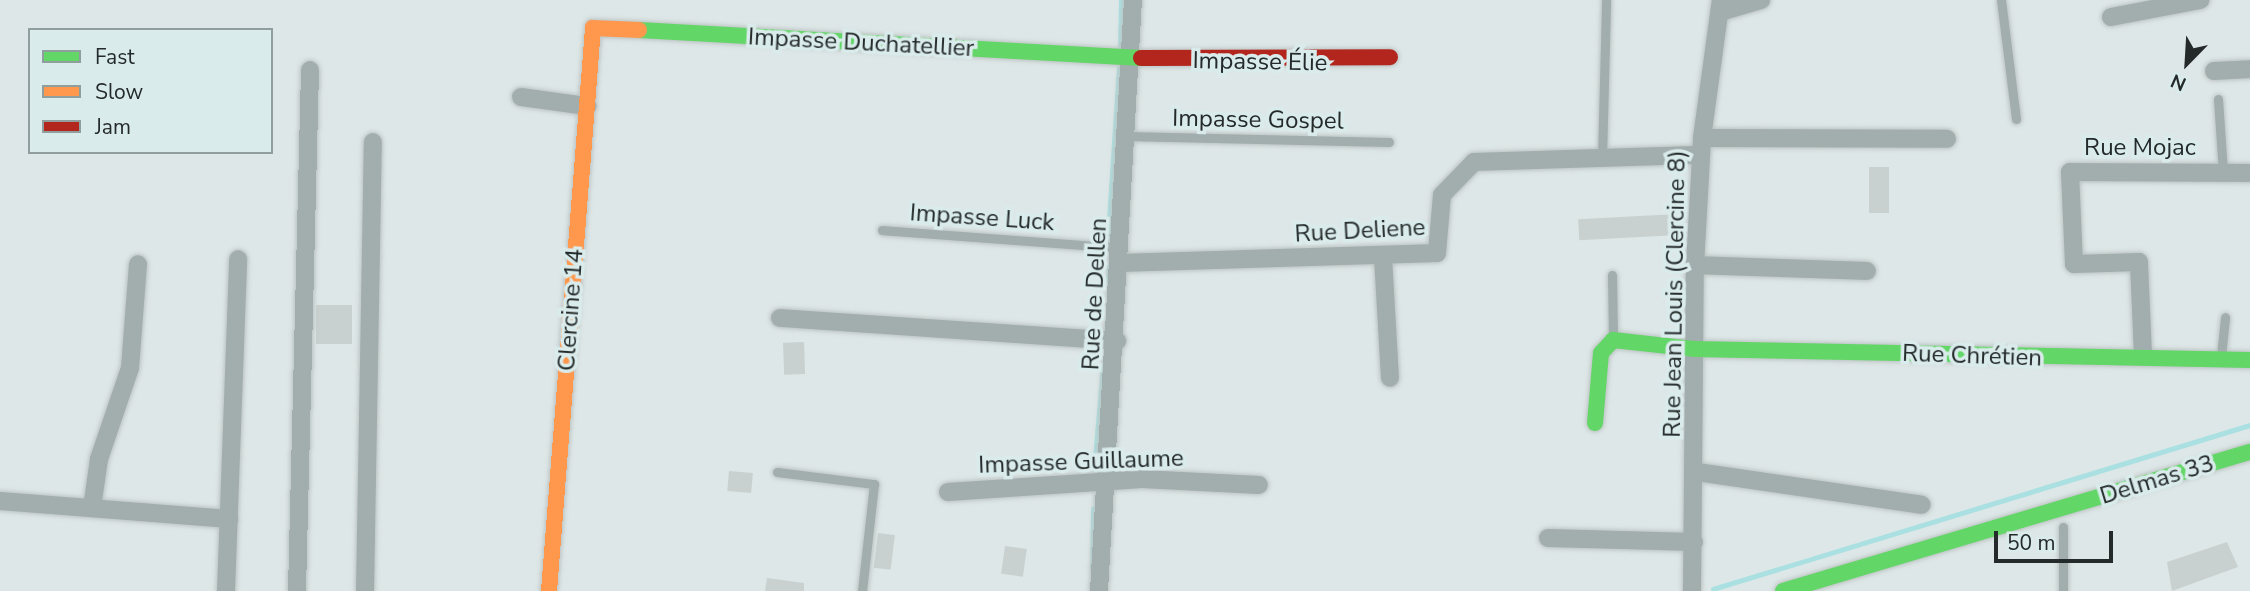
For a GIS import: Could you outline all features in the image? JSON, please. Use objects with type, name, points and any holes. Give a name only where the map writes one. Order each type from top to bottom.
[{"type":"street","name":"Rue de Dellen","points":[[1099,591],[1122,256],[1133,0]]},
{"type":"street","points":[[1721,6],[1761,0]]},
{"type":"street","points":[[2111,17],[2200,0]]},
{"type":"street","name":"Rue Jean Louis (Clercine 8)","points":[[1692,591],[1697,472],[1695,265],[1701,146],[1721,6]]},
{"type":"street","name":"Impasse Duchatellier","points":[[593,28],[1130,58]]},
{"type":"street","name":"Clercine 14","points":[[549,591],[593,28]]},
{"type":"street","name":"Impasse Élie","points":[[1130,58],[1329,64],[1390,57]]},
{"type":"street","points":[[2214,71],[2250,69]]},
{"type":"street","points":[[297,591],[310,70]]},
{"type":"street","points":[[521,97],[587,106]]},
{"type":"street","name":"Rue Deliene","points":[[1122,256],[1383,257],[1440,251],[1442,195],[1474,162],[1602,158],[1701,146],[1947,139]]},
{"type":"street","points":[[365,591],[373,142]]},
{"type":"street","name":"Rue Mojac","points":[[2143,355],[2139,262],[2074,264],[2070,173],[2250,173]]},
{"type":"street","points":[[1383,257],[1390,378]]},
{"type":"street","points":[[226,591],[238,259]]},
{"type":"street","points":[[92,508],[97,465],[130,368],[138,264]]},
{"type":"street","points":[[1695,265],[1867,271]]},
{"type":"street","points":[[779,318],[1117,341]]},
{"type":"street","points":[[1595,423],[1601,353],[1614,340]]},
{"type":"street","name":"Rue Chrétien","points":[[1614,340],[1694,349],[2143,355],[2250,360]]},
{"type":"street","name":"Delmas 33","points":[[1783,591],[2250,452]]},
{"type":"street","name":"Delmas 33","points":[[1840,591],[2250,470]]},
{"type":"street","points":[[1697,472],[1922,505]]},
{"type":"street","name":"Impasse Guillaume","points":[[948,492],[1108,486],[1142,479],[1259,485]]},
{"type":"street","points":[[0,501],[229,519]]},
{"type":"street","points":[[1548,538],[1694,542]]},
{"type":"lane","points":[[1602,158],[1605,0]]},
{"type":"lane","points":[[2001,0],[2016,119]]},
{"type":"lane","points":[[2218,99],[2223,172]]},
{"type":"lane","name":"Impasse Gospel","points":[[1126,136],[1389,142]]},
{"type":"lane","name":"Impasse Luck","points":[[882,230],[1122,256]]},
{"type":"lane","points":[[1612,275],[1614,340]]},
{"type":"lane","points":[[2221,358],[2225,317]]},
{"type":"lane","points":[[776,472],[874,484],[862,591]]},
{"type":"lane","points":[[2063,527],[2063,591]]},
{"type":"building","points":[[1869,167],[1889,167],[1889,213],[1869,213]]},
{"type":"building","points":[[1677,214],[1678,235],[1579,240],[1578,219]]},
{"type":"building","points":[[316,305],[352,305],[352,344],[316,344]]},
{"type":"building","points":[[804,342],[805,374],[784,375],[783,343]]},
{"type":"building","points":[[729,471],[753,473],[751,493],[727,491]]},
{"type":"building","points":[[878,533],[895,535],[891,570],[874,568]]},
{"type":"building","points":[[2227,542],[2238,567],[2172,591],[2167,562]]},
{"type":"building","points":[[1005,546],[1027,549],[1023,577],[1001,574]]},
{"type":"building","points":[[767,578],[804,583],[804,591],[765,591]]},
{"type":"waterway","points":[[1120,49],[1121,0]]},
{"type":"waterway","points":[[1108,234],[1119,69]]},
{"type":"waterway","points":[[1108,281],[1109,267]]},
{"type":"waterway","points":[[1094,470],[1103,366]]},
{"type":"waterway","points":[[1713,589],[2250,425]]},
{"type":"waterway","points":[[1092,569],[1093,509]]},
{"type":"traffic: fast","points":[[639,30],[1141,58]]},
{"type":"traffic: fast","points":[[1595,423],[1601,353],[1613,340],[1694,349],[2250,360]]},
{"type":"traffic: fast","points":[[1783,591],[2250,452]]},
{"type":"traffic: slow","points":[[549,591],[593,28],[639,30]]},
{"type":"traffic: jam","points":[[1141,58],[1390,57]]}]
